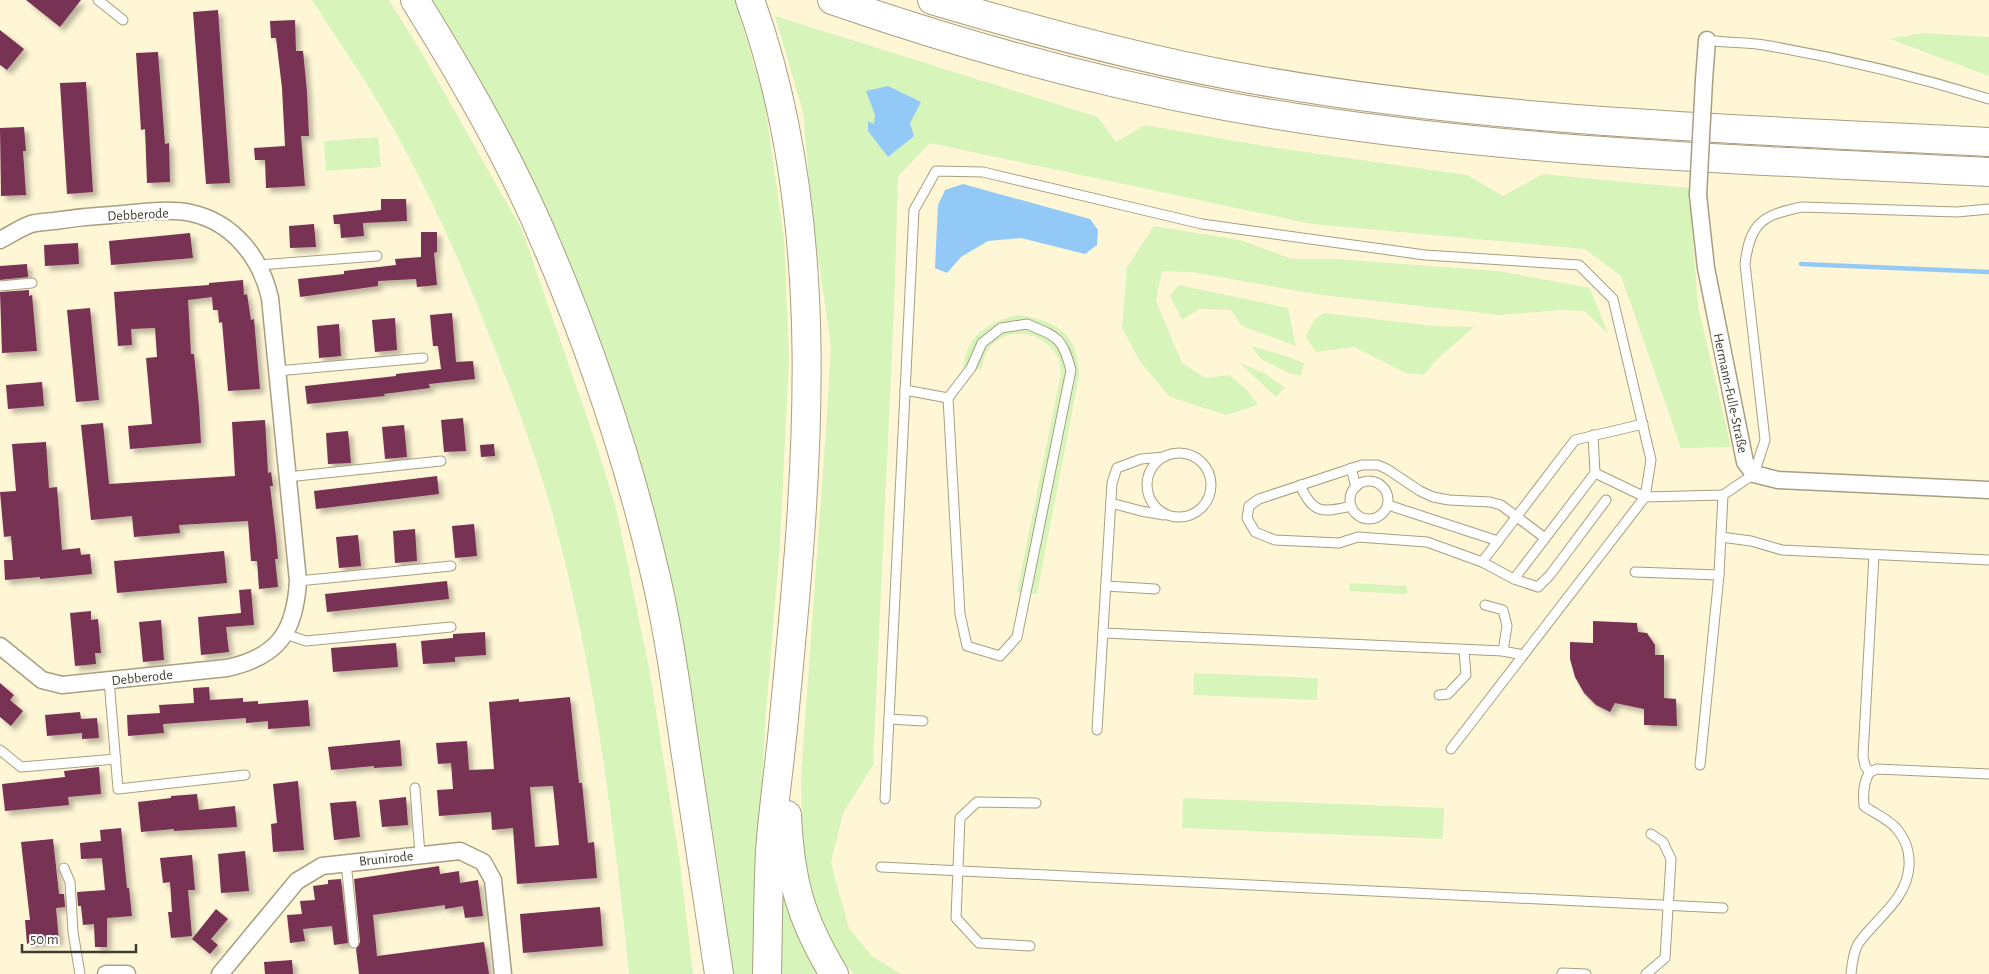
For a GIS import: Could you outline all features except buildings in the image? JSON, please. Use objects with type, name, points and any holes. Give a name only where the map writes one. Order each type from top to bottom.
[{"type":"highway","points":[[415,0],[478,107],[542,235],[580,328],[610,410],[654,567],[670,647],[719,974]]},
{"type":"highway","points":[[750,0],[763,35],[781,101],[792,160],[800,224],[807,368],[806,439],[801,534],[770,850],[767,974]]},
{"type":"highway","points":[[832,0],[1010,55],[1126,85],[1224,106],[1324,122],[1433,136],[1561,148],[1989,172]]},
{"type":"highway","points":[[932,0],[1018,26],[1133,55],[1230,75],[1330,92],[1438,106],[1574,119],[1680,127],[1989,142]]},
{"type":"highway","points":[[783,729],[790,865],[798,899],[809,929],[834,974]]},
{"type":"street","name":"Hermann-Fulle-Straße","points":[[1707,40],[1698,195],[1700,226],[1706,268],[1745,462],[1754,474]]},
{"type":"street","name":"Debberode","points":[[0,240],[31,224],[161,211],[191,213],[212,220],[234,234],[247,247],[267,282],[270,298],[298,581],[292,620],[284,634],[277,644],[247,664],[227,668],[62,685],[42,680],[0,646]]},
{"type":"street","points":[[1754,474],[1778,480],[1989,490]]},
{"type":"street","name":"Brunirode","points":[[220,974],[297,882],[322,866],[460,851],[483,862],[493,880],[503,974]]},
{"type":"street","points":[[106,974],[127,974]]},
{"type":"lane","points":[[98,0],[122,20]]},
{"type":"lane","points":[[1707,40],[1724,43],[1746,42],[1893,70],[1989,99]]},
{"type":"lane","points":[[885,799],[914,210],[936,172],[983,172],[1202,224],[1425,255],[1579,265],[1613,299],[1651,460],[1646,497],[1451,749]]},
{"type":"lane","points":[[1595,472],[1646,497],[1723,496],[1754,474],[1765,440],[1745,264],[1748,243],[1760,221],[1779,212],[1802,207],[1957,212],[1989,210]]},
{"type":"lane","points":[[259,265],[377,256]]},
{"type":"lane","points":[[0,286],[32,283]]},
{"type":"lane","points":[[1027,324],[1052,335],[1065,348],[1071,370],[1017,637],[1000,656],[967,646],[960,614],[948,398],[971,368],[982,343],[1000,328],[1027,324]]},
{"type":"lane","points":[[277,371],[423,358]]},
{"type":"lane","points":[[905,390],[948,398]]},
{"type":"lane","points":[[1482,562],[1575,440],[1643,424]]},
{"type":"lane","points":[[1514,579],[1595,472],[1593,435]]},
{"type":"lane","points":[[1097,730],[1112,483],[1117,468],[1142,459],[1185,454],[1195,457],[1203,463],[1209,472],[1212,482],[1211,493],[1207,502],[1200,510],[1191,515],[1180,517],[1141,512],[1111,503]]},
{"type":"lane","points":[[1164,457],[1156,463],[1150,472],[1148,488],[1153,503],[1160,511],[1170,516]]},
{"type":"lane","points":[[288,477],[441,461]]},
{"type":"lane","points":[[1545,538],[1501,505],[1490,502],[1433,498],[1378,465],[1362,465],[1351,468],[1260,498],[1249,506],[1247,518],[1255,532],[1275,540],[1339,543],[1358,537],[1427,542],[1482,562],[1514,579],[1538,587],[1550,575],[1606,500]]},
{"type":"lane","points":[[1351,468],[1356,487]]},
{"type":"lane","points":[[1383,487],[1397,475]]},
{"type":"lane","points":[[1367,482],[1378,483],[1383,487],[1388,496],[1388,505],[1381,516],[1370,519],[1358,516],[1351,506],[1351,496],[1356,487],[1367,482]]},
{"type":"lane","points":[[1300,485],[1307,501],[1317,508],[1332,510],[1351,506]]},
{"type":"lane","points":[[1700,765],[1719,574],[1723,496]]},
{"type":"lane","points":[[1388,505],[1498,541]]},
{"type":"lane","points":[[1370,519],[1371,538]]},
{"type":"lane","points":[[1721,537],[1751,541],[1782,550],[1989,560]]},
{"type":"lane","points":[[1870,772],[1865,766],[1863,756],[1874,555]]},
{"type":"lane","points":[[298,581],[452,566]]},
{"type":"lane","points":[[1635,572],[1719,574]]},
{"type":"lane","points":[[1106,586],[1155,589]]},
{"type":"lane","points":[[1485,605],[1503,610],[1507,626],[1503,651]]},
{"type":"lane","points":[[284,634],[306,641],[451,627]]},
{"type":"lane","points":[[1103,633],[1464,651],[1503,651],[1523,655]]},
{"type":"lane","points":[[1439,695],[1448,694],[1466,676],[1464,651]]},
{"type":"lane","points":[[109,680],[118,789],[245,775]]},
{"type":"lane","points":[[889,719],[923,720]]},
{"type":"lane","points":[[0,750],[21,767],[116,759]]},
{"type":"lane","points":[[1851,974],[1852,962],[1857,946],[1900,896],[1908,880],[1910,855],[1905,840],[1894,826],[1864,806],[1865,778],[1870,772],[1877,769],[1989,774]]},
{"type":"lane","points":[[415,788],[420,855]]},
{"type":"lane","points":[[1030,946],[979,943],[956,918],[960,818],[977,802],[1036,803]]},
{"type":"lane","points":[[1646,974],[1665,958],[1672,859],[1663,842],[1651,834]]},
{"type":"lane","points":[[346,862],[354,943]]},
{"type":"lane","points":[[64,868],[70,882],[73,932],[80,974]]},
{"type":"lane","points":[[881,868],[1723,908]]},
{"type":"lane","points":[[1562,973],[1586,974]]},
{"type":"green space","points":[[312,0],[389,0],[419,48],[522,230],[597,446],[617,512],[650,673],[680,863],[693,974],[629,974],[610,805],[582,637],[570,582],[537,461],[476,302],[429,197],[382,108]]},
{"type":"green space","points":[[429,0],[735,0],[764,98],[784,238],[789,359],[780,542],[765,726],[757,886],[755,974],[732,974],[720,876],[701,757],[666,580],[625,425]]},
{"type":"green space","points":[[775,16],[1098,117],[1116,142],[1145,125],[1270,147],[1467,175],[1503,196],[1543,174],[1689,188],[1698,306],[1731,447],[1681,448],[1621,276],[1585,249],[1312,224],[930,143],[898,176],[894,310],[873,765],[843,813],[831,863],[849,929],[872,956],[901,974],[854,974],[832,950],[803,865],[801,776],[831,346],[813,222],[803,112]]},
{"type":"green space","points":[[1922,33],[1989,37],[1989,76],[1890,39]]},
{"type":"green space","points":[[378,137],[381,167],[326,171],[324,141]]},
{"type":"green space","points":[[1154,226],[1240,240],[1292,259],[1335,259],[1499,271],[1590,288],[1608,334],[1585,311],[1563,310],[1500,315],[1321,295],[1191,272],[1162,271],[1156,301],[1182,363],[1206,378],[1229,375],[1247,390],[1258,405],[1226,415],[1170,397],[1141,363],[1122,328],[1127,267]]},
{"type":"green space","points":[[1179,285],[1288,308],[1296,346],[1242,326],[1231,310],[1199,309],[1182,320],[1170,296]]},
{"type":"green space","points":[[1324,313],[1434,326],[1474,327],[1437,359],[1424,375],[1406,373],[1354,347],[1316,352],[1306,337],[1314,320]]},
{"type":"green space","points":[[1017,315],[1031,317],[1054,325],[1070,340],[1075,349],[1078,362],[1079,376],[1037,594],[1017,592],[1061,373],[1059,360],[1045,342],[1026,334],[1016,334],[997,340],[989,348],[981,370],[963,368],[969,347],[980,332],[996,322]]},
{"type":"green space","points":[[1251,346],[1304,363],[1301,375],[1291,374],[1261,359]]},
{"type":"green space","points":[[1240,363],[1266,374],[1285,388],[1276,397]]},
{"type":"green space","points":[[1350,583],[1407,586],[1407,594],[1349,591]]},
{"type":"green space","points":[[1194,673],[1318,678],[1317,700],[1193,695]]},
{"type":"green space","points":[[1183,798],[1444,808],[1443,839],[1182,828]]},
{"type":"green space","points":[[783,870],[824,974],[781,974]]},
{"type":"water","points":[[888,86],[921,102],[910,123],[914,136],[888,157],[868,131],[868,121],[874,124],[875,115],[866,91]]},
{"type":"water","points":[[963,184],[1090,219],[1098,230],[1097,245],[1085,254],[1021,238],[988,241],[961,257],[947,273],[935,268],[938,205],[945,190]]},
{"type":"waterway","points":[[1801,264],[1989,272]]}]
